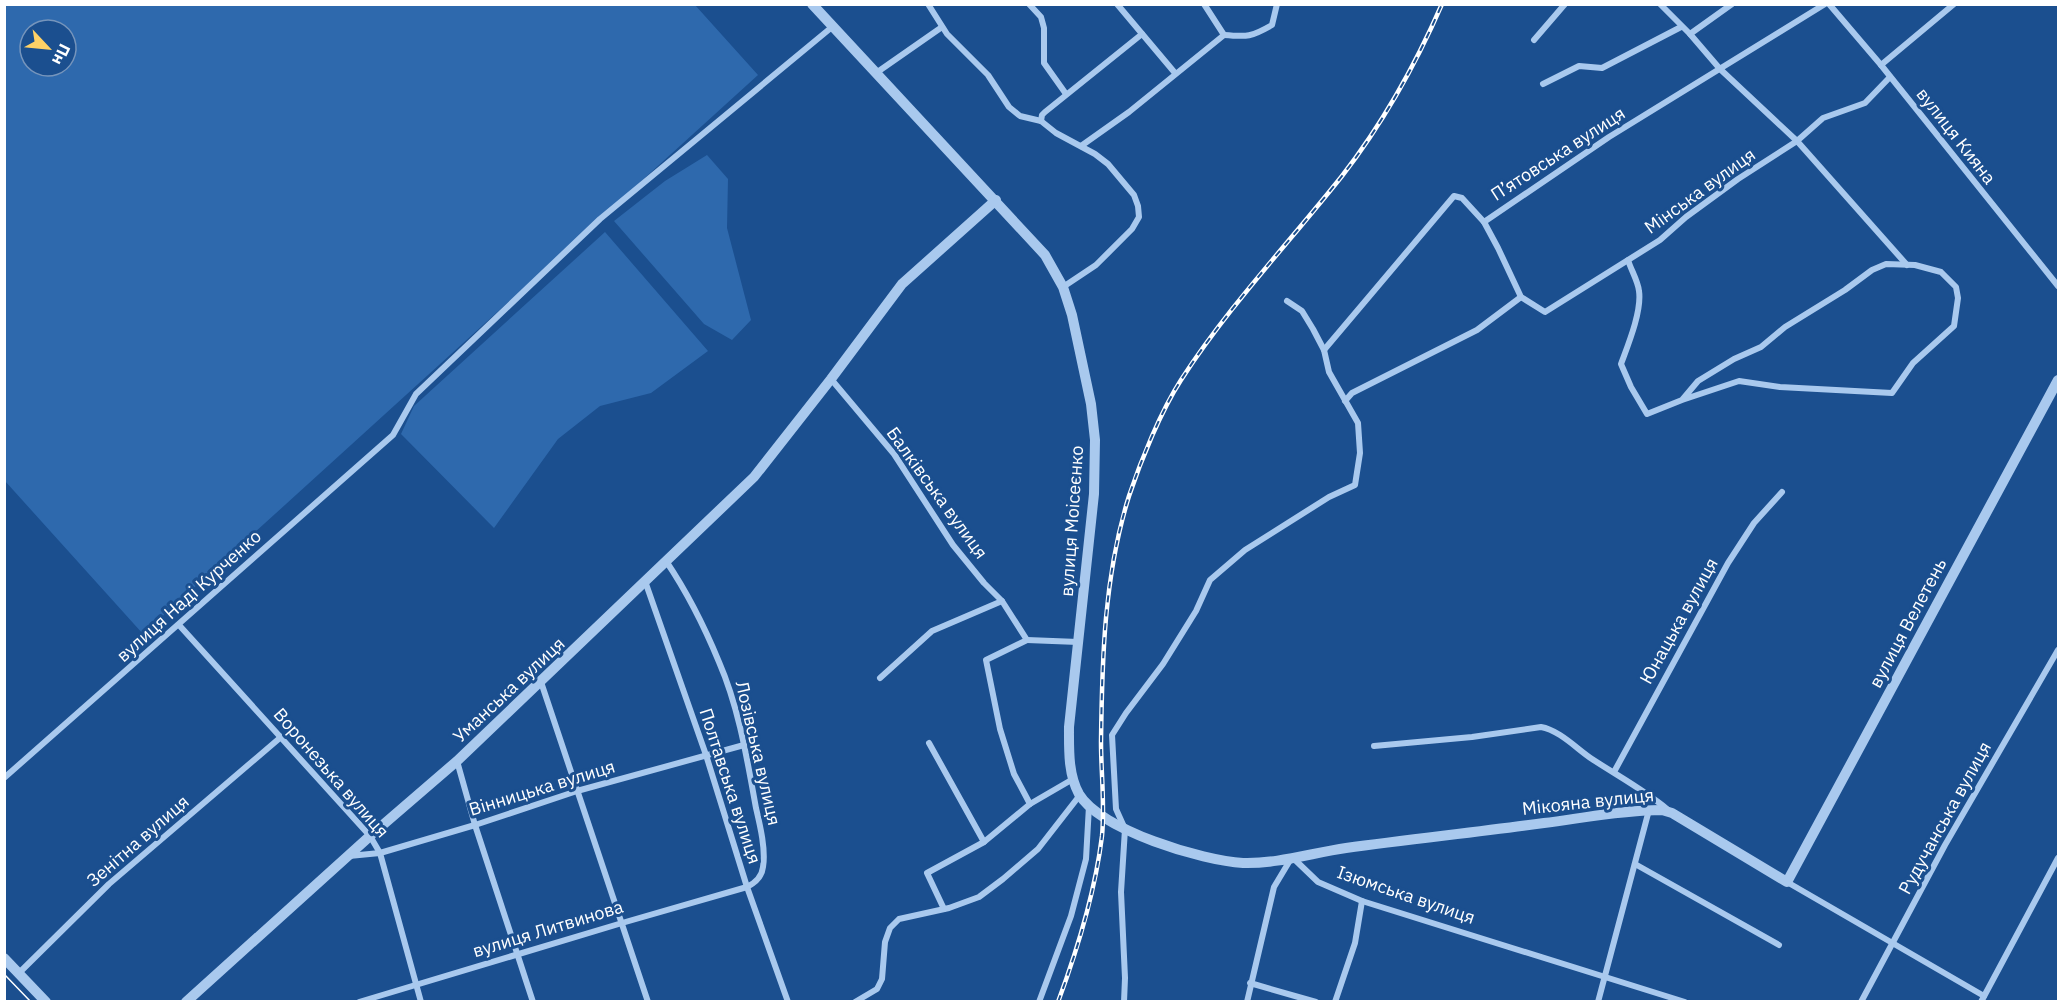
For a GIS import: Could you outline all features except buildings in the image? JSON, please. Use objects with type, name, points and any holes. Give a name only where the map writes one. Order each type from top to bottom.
[{"type":"street","name":"вулиця Моісеєнко","points":[[812,4],[1045,255],[1064,287],[1090,400],[1095,440],[1094,494],[1069,727],[1073,779],[1080,795],[1091,808]]},
{"type":"street","points":[[928,4],[947,34],[988,75],[1009,107],[1020,116],[1041,121],[1056,133],[1108,164],[1134,195],[1139,217],[1132,229],[1096,265],[1064,287]]},
{"type":"street","points":[[1029,4],[1041,17],[1044,28],[1044,63],[1066,94]]},
{"type":"street","points":[[1117,4],[1175,73]]},
{"type":"street","points":[[1204,4],[1224,34]]},
{"type":"street","points":[[1081,146],[1129,112],[1224,34],[1248,37],[1272,25],[1277,4]]},
{"type":"street","points":[[1534,40],[1565,4]]},
{"type":"street","points":[[1660,4],[1720,69],[1797,141],[1907,265]]},
{"type":"street","points":[[1690,34],[1732,4]]},
{"type":"street","name":"вулиця Кияна","points":[[1827,4],[1881,65],[2058,286]]},
{"type":"street","name":"П’ятовська вулиця","points":[[1324,350],[1454,196],[1462,198],[1484,222],[1609,137],[1827,4]]},
{"type":"street","points":[[1881,65],[1954,4]]},
{"type":"street","name":"вулиця Наді Курченко","points":[[4,778],[393,435],[416,394],[600,219],[832,27]]},
{"type":"street","points":[[876,74],[942,27]]},
{"type":"street","points":[[1543,84],[1579,66],[1602,68],[1681,27]]},
{"type":"street","points":[[1041,121],[1042,115],[1066,94],[1142,34]]},
{"type":"street","name":"Мінська вулиця","points":[[1521,297],[1545,312],[1660,240],[1686,217],[1738,179],[1797,141],[1823,118],[1865,103],[1890,77]]},
{"type":"street","name":"Уманська вулиця","points":[[186,1002],[457,761],[754,477],[902,284],[996,200]]},
{"type":"street","points":[[1346,401],[1352,393],[1476,330],[1521,297],[1484,222]]},
{"type":"street","points":[[1628,260],[1639,291],[1635,320],[1621,364],[1647,414],[1739,381],[1780,387],[1892,393],[1913,363],[1954,326],[1958,298],[1956,287],[1941,272],[1915,265],[1886,264],[1872,270],[1845,290],[1785,327],[1761,348],[1734,359],[1698,381],[1682,400]]},
{"type":"street","points":[[1124,1002],[1121,892],[1125,829],[1116,809],[1112,735],[1164,664],[1196,611],[1210,580],[1245,550],[1329,496],[1355,485],[1360,453],[1358,423],[1329,372],[1324,350],[1302,311],[1287,301]]},
{"type":"street","name":"Балківська вулиця","points":[[831,379],[894,454],[953,545],[1002,601],[1027,640]]},
{"type":"street","name":"вулиця Велетень","points":[[1787,882],[2058,380]]},
{"type":"street","name":"Юнацька вулиця","points":[[1614,772],[1728,563],[1754,524],[1782,492]]},
{"type":"street","name":"Лозівська вулиця","points":[[666,561],[676,576],[720,663],[744,745],[762,839],[763,867],[757,882],[747,887]]},
{"type":"street","name":"Полтавська вулиця","points":[[645,580],[706,756],[747,887],[788,1002]]},
{"type":"street","points":[[880,678],[932,631],[1002,601]]},
{"type":"street","name":"Воронезька вулиця","points":[[179,625],[370,836],[380,853],[421,1002]]},
{"type":"street","points":[[1030,804],[1014,774],[1000,729],[986,660],[1027,640],[1078,642]]},
{"type":"street","name":"Рудучанська вулиця","points":[[1861,1002],[1945,845],[2058,650]]},
{"type":"street","points":[[541,682],[648,1002]]},
{"type":"street","points":[[1374,746],[1472,737],[1541,727],[1552,729],[1569,743],[1645,791],[1672,813]]},
{"type":"street","name":"Зенітна вулиця","points":[[19,973],[103,890],[280,737]]},
{"type":"street","points":[[928,743],[984,842]]},
{"type":"street","name":"Вінницька вулиця","points":[[348,856],[380,853],[577,792],[744,745]]},
{"type":"street","points":[[457,761],[475,825],[533,1002]]},
{"type":"street","points":[[944,909],[927,873],[984,842],[1030,804],[1073,779]]},
{"type":"street","points":[[855,1002],[877,989],[882,979],[885,942],[890,928],[899,919],[944,909],[979,897],[1038,849],[1080,795]]},
{"type":"street","points":[[1039,1002],[1071,916],[1086,859],[1091,808],[1125,829],[1213,860],[1260,862],[1292,857]]},
{"type":"street","points":[[1599,1002],[1649,810]]},
{"type":"street","name":"Мікояна вулиця","points":[[1292,857],[1662,810],[1672,813],[1893,943],[1982,999]]},
{"type":"street","points":[[1247,1002],[1274,887],[1292,857]]},
{"type":"street","name":"Ізюмська вулиця","points":[[1292,857],[1318,882],[1362,901],[1685,1002]]},
{"type":"street","points":[[1982,999],[2058,858]]},
{"type":"street","points":[[1635,864],[1779,945]]},
{"type":"street","name":"вулиця Литвинова","points":[[359,1002],[621,922],[747,887]]},
{"type":"street","points":[[1335,1002],[1355,943],[1362,901]]},
{"type":"street","points":[[4,958],[46,1002]]},
{"type":"street","points":[[1250,983],[1316,1002]]},
{"type":"shaded area","points":[[5,5],[695,5],[758,75],[143,634],[5,481]]},
{"type":"shaded area","points":[[707,155],[728,179],[727,228],[751,320],[732,340],[704,324],[614,221],[665,181]]},
{"type":"shaded area","points":[[605,232],[708,351],[651,393],[600,406],[558,439],[494,528],[401,434],[414,406]]},
{"type":"tram line","points":[[4,974],[31,1002]]},
{"type":"railway","points":[[1058,1002],[1085,920],[1099,857],[1103,824],[1101,711],[1109,587],[1121,526],[1139,467],[1159,421],[1181,380],[1238,301],[1357,156],[1397,93],[1421,50],[1442,4]]}]
